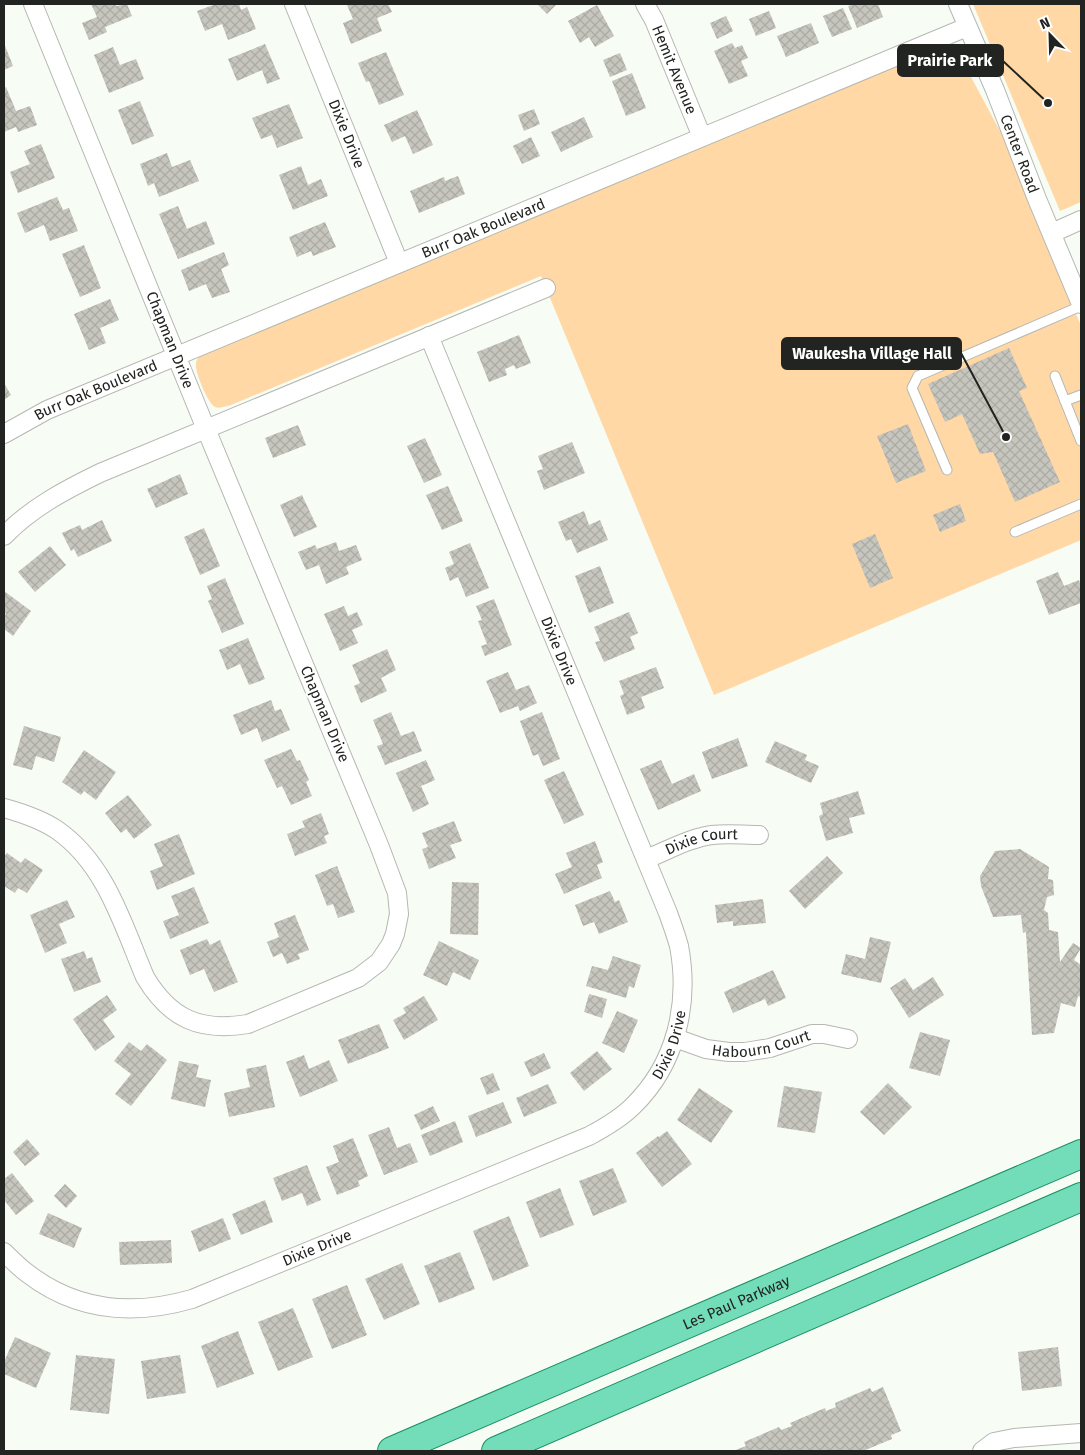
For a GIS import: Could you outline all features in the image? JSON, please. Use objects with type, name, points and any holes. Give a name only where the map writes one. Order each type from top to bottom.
[{"type":"main road","name":"Les Paul Parkway","points":[[392,1451],[1081,1154]]},
{"type":"main road","points":[[502,1404],[506,1447],[1081,1197]]},
{"type":"street","name":"Chapman Drive","points":[[4,808],[42,821],[83,852],[99,874],[108,891],[151,988],[177,1014],[208,1026],[230,1027],[248,1024],[338,988],[358,978],[379,962],[391,944],[398,924],[397,893],[379,845],[206,429],[33,4]]},
{"type":"street","name":"Dixie Drive","points":[[294,4],[399,263]]},
{"type":"street","name":"Hemit Avenue","points":[[645,4],[654,20],[702,137]]},
{"type":"street","name":"Center Road","points":[[958,4],[995,90],[1037,200],[1081,305]]},
{"type":"street","name":"Burr Oak Boulevard","points":[[4,434],[47,410],[177,355],[968,27]]},
{"type":"street","points":[[1052,233],[1081,220]]},
{"type":"street","points":[[4,536],[36,509],[70,487],[100,473],[546,288]]},
{"type":"street","name":"Dixie Drive","points":[[4,1252],[27,1273],[53,1290],[80,1301],[111,1309],[141,1309],[168,1306],[192,1299],[589,1136],[610,1124],[632,1107],[643,1095],[665,1062],[675,1038],[681,1014],[683,982],[679,945],[668,913],[429,336]]},
{"type":"street","name":"Dixie Court","points":[[646,860],[695,839],[710,835],[759,835]]},
{"type":"street","name":"Habourn Court","points":[[675,1038],[706,1049],[729,1052],[745,1052],[770,1048],[812,1034],[824,1034],[848,1039]]},
{"type":"street","points":[[982,1451],[994,1442],[1014,1438],[1081,1433]]},
{"type":"lane","points":[[946,470],[912,388],[918,376],[1081,305]]},
{"type":"lane","points":[[1055,376],[1081,441]]},
{"type":"lane","points":[[1065,401],[1081,395]]},
{"type":"lane","points":[[1015,532],[1081,504]]},
{"type":"shaded area","points":[[973,4],[1081,4],[1081,202],[1060,211]]},
{"type":"shaded area","points":[[943,46],[952,46],[960,52],[1001,133],[1081,326],[1081,540],[714,695],[541,276],[231,405],[221,408],[215,407],[202,388],[196,369],[197,359],[201,355]]},
{"type":"building","points":[[91,4],[115,4],[116,6],[127,4],[132,16],[105,27],[107,32],[89,40],[82,23],[97,17]]},
{"type":"building","points":[[216,4],[239,4],[241,10],[247,7],[256,29],[228,40],[222,24],[205,31],[197,11]]},
{"type":"building","points":[[388,4],[392,12],[377,18],[382,31],[351,44],[343,23],[353,19],[347,5]]},
{"type":"building","points":[[537,4],[557,4],[547,14]]},
{"type":"building","points":[[854,4],[878,4],[883,17],[857,28],[848,6]]},
{"type":"building","points":[[597,5],[614,36],[595,47],[589,37],[580,43],[568,21]]},
{"type":"building","points":[[843,8],[852,29],[832,37],[823,16]]},
{"type":"building","points":[[769,11],[776,28],[756,36],[749,19]]},
{"type":"building","points":[[726,16],[733,31],[717,39],[710,23]]},
{"type":"building","points":[[811,23],[819,43],[786,57],[777,36]]},
{"type":"building","points":[[4,43],[13,66],[4,70]]},
{"type":"building","points":[[732,43],[735,48],[742,45],[748,58],[741,61],[748,76],[729,84],[714,51]]},
{"type":"building","points":[[265,44],[280,79],[267,84],[262,70],[237,81],[228,59]]},
{"type":"building","points":[[113,47],[120,65],[136,59],[144,79],[109,93],[94,55]]},
{"type":"building","points":[[386,52],[404,95],[379,105],[369,81],[366,82],[358,63]]},
{"type":"building","points":[[620,53],[627,70],[610,77],[603,60]]},
{"type":"building","points":[[632,73],[646,108],[626,116],[612,81]]},
{"type":"building","points":[[6,87],[16,111],[30,106],[37,125],[18,132],[16,127],[4,132],[4,88]]},
{"type":"building","points":[[140,101],[154,136],[132,145],[118,110]]},
{"type":"building","points":[[289,104],[303,138],[277,148],[272,135],[261,139],[252,118]]},
{"type":"building","points":[[534,109],[540,124],[524,131],[518,115]]},
{"type":"building","points":[[417,110],[433,145],[413,154],[405,136],[392,142],[384,125]]},
{"type":"building","points":[[584,117],[593,137],[561,152],[551,132]]},
{"type":"building","points":[[531,137],[540,156],[522,164],[513,146]]},
{"type":"building","points":[[41,144],[55,178],[18,193],[10,172],[30,164],[24,151]]},
{"type":"building","points":[[167,153],[172,167],[190,160],[199,181],[159,197],[154,183],[148,186],[140,164]]},
{"type":"building","points":[[301,166],[308,185],[321,179],[328,196],[293,210],[279,175]]},
{"type":"building","points":[[458,176],[465,194],[419,213],[410,191],[444,177],[445,181]]},
{"type":"building","points":[[57,197],[63,210],[69,208],[78,231],[50,241],[44,225],[25,233],[17,213]]},
{"type":"building","points":[[178,206],[187,229],[206,221],[215,244],[178,259],[159,214]]},
{"type":"building","points":[[325,222],[336,247],[313,256],[311,251],[297,257],[289,237]]},
{"type":"building","points":[[84,245],[101,288],[80,297],[62,254]]},
{"type":"building","points":[[224,252],[229,265],[221,269],[230,292],[212,298],[206,284],[189,291],[181,270]]},
{"type":"building","points":[[110,299],[119,320],[100,328],[106,343],[89,350],[74,314]]},
{"type":"building","points":[[519,335],[531,363],[516,369],[514,365],[505,369],[507,375],[489,382],[477,352]]},
{"type":"building","points":[[1009,348],[1027,388],[1019,391],[1060,482],[1015,502],[993,452],[980,454],[962,414],[945,422],[928,384]]},
{"type":"building","points":[[4,383],[11,395],[4,400]]},
{"type":"building","points":[[908,424],[926,471],[896,483],[877,436]]},
{"type":"building","points":[[298,425],[306,445],[273,458],[265,438]]},
{"type":"building","points":[[425,438],[442,475],[424,483],[407,446]]},
{"type":"building","points":[[572,442],[585,473],[544,490],[537,471],[543,469],[538,456]]},
{"type":"building","points":[[180,474],[188,494],[156,508],[147,489]]},
{"type":"building","points":[[448,486],[463,521],[442,530],[426,495]]},
{"type":"building","points":[[302,495],[317,527],[294,537],[280,505]]},
{"type":"building","points":[[960,504],[966,521],[940,532],[933,515]]},
{"type":"building","points":[[584,511],[589,525],[600,520],[608,540],[577,553],[571,539],[566,541],[558,522]]},
{"type":"building","points":[[102,520],[112,541],[78,557],[74,549],[71,551],[62,533],[80,525],[82,530]]},
{"type":"building","points":[[204,528],[220,566],[200,575],[184,537]]},
{"type":"building","points":[[875,534],[893,578],[870,588],[852,544]]},
{"type":"building","points":[[336,542],[339,551],[356,545],[362,560],[346,567],[349,574],[326,584],[319,565],[306,570],[298,552],[315,545],[317,549]]},
{"type":"building","points":[[470,543],[489,588],[466,597],[458,577],[450,581],[445,568],[454,564],[449,552]]},
{"type":"building","points":[[50,546],[66,565],[35,592],[18,572]]},
{"type":"building","points":[[600,566],[614,603],[589,613],[575,576]]},
{"type":"building","points":[[1058,572],[1064,586],[1079,580],[1081,603],[1049,615],[1036,581]]},
{"type":"building","points":[[225,578],[244,624],[222,633],[208,601],[212,599],[207,586]]},
{"type":"building","points":[[4,591],[31,611],[13,636],[4,629],[4,617],[6,614],[4,612]]},
{"type":"building","points":[[494,599],[512,645],[485,656],[481,646],[487,644],[478,621],[482,620],[476,606]]},
{"type":"building","points":[[344,606],[348,616],[357,612],[363,625],[352,630],[358,643],[340,651],[324,614]]},
{"type":"building","points":[[629,612],[638,633],[630,637],[635,649],[604,662],[595,642],[600,641],[594,627]]},
{"type":"building","points":[[248,638],[265,679],[249,685],[240,664],[227,670],[219,650]]},
{"type":"building","points":[[387,649],[396,670],[381,678],[387,691],[361,703],[354,686],[360,683],[352,665]]},
{"type":"building","points":[[656,667],[664,688],[641,697],[645,708],[627,715],[620,696],[624,694],[619,681]]},
{"type":"building","points":[[508,672],[516,690],[529,685],[537,703],[520,711],[518,706],[500,713],[486,681]]},
{"type":"building","points":[[271,700],[275,711],[281,709],[290,730],[262,742],[257,728],[241,735],[233,715]]},
{"type":"building","points":[[391,712],[401,736],[414,731],[422,751],[385,765],[377,746],[383,744],[373,720]]},
{"type":"building","points":[[542,712],[560,759],[543,766],[538,754],[533,756],[520,721]]},
{"type":"building","points":[[24,726],[61,737],[54,762],[36,756],[32,770],[13,765]]},
{"type":"building","points":[[738,738],[748,766],[712,779],[702,752]]},
{"type":"building","points":[[775,741],[807,755],[805,760],[819,766],[811,783],[765,762]]},
{"type":"building","points":[[291,749],[297,761],[300,760],[309,780],[306,782],[312,796],[291,805],[282,786],[277,788],[264,760]]},
{"type":"building","points":[[84,750],[116,772],[96,800],[84,791],[81,795],[62,782]]},
{"type":"building","points":[[426,760],[435,780],[421,786],[429,804],[413,812],[396,773]]},
{"type":"building","points":[[661,760],[672,784],[694,774],[701,791],[658,810],[640,769]]},
{"type":"building","points":[[564,771],[584,815],[564,824],[544,780]]},
{"type":"building","points":[[858,791],[865,814],[849,818],[853,833],[826,841],[819,816],[823,814],[820,803]]},
{"type":"building","points":[[128,795],[152,825],[134,839],[126,829],[121,833],[105,813]]},
{"type":"building","points":[[321,813],[329,834],[324,836],[327,843],[295,856],[287,834],[305,827],[302,821]]},
{"type":"building","points":[[454,821],[462,841],[450,845],[456,858],[429,869],[422,849],[428,847],[422,833]]},
{"type":"building","points":[[179,834],[195,874],[157,890],[150,871],[163,866],[154,844]]},
{"type":"building","points":[[595,841],[603,862],[597,865],[602,878],[564,894],[555,874],[572,867],[566,853]]},
{"type":"building","points":[[1020,849],[1049,867],[1048,879],[1053,880],[1054,895],[1047,897],[1044,910],[1048,913],[1049,930],[1058,932],[1060,962],[1073,943],[1081,948],[1074,960],[1081,965],[1081,997],[1078,996],[1075,1007],[1061,1003],[1054,1033],[1032,1035],[1026,932],[1023,933],[1021,915],[993,917],[981,886],[980,876],[995,851]]},
{"type":"building","points":[[7,853],[21,863],[25,858],[43,870],[27,893],[18,888],[15,893],[4,886],[4,857]]},
{"type":"building","points":[[827,856],[843,873],[805,909],[789,891]]},
{"type":"building","points":[[337,866],[355,912],[338,918],[333,904],[327,906],[315,875]]},
{"type":"building","points":[[452,882],[479,883],[478,935],[450,934]]},
{"type":"building","points":[[194,887],[209,923],[170,939],[163,921],[179,915],[171,896]]},
{"type":"building","points":[[610,891],[615,902],[619,900],[628,922],[599,934],[594,922],[583,926],[575,905]]},
{"type":"building","points":[[763,899],[766,923],[733,926],[733,921],[717,923],[715,905]]},
{"type":"building","points":[[67,900],[75,917],[59,924],[67,943],[45,953],[30,915]]},
{"type":"building","points":[[295,915],[309,950],[298,954],[300,959],[287,964],[282,953],[273,957],[267,942],[279,937],[274,923]]},
{"type":"building","points":[[870,937],[891,942],[881,983],[841,974],[846,954],[865,959]]},
{"type":"building","points":[[207,939],[210,945],[220,940],[238,982],[214,992],[204,969],[190,975],[180,950]]},
{"type":"building","points":[[439,941],[479,960],[470,980],[453,972],[447,986],[423,975]]},
{"type":"building","points":[[84,951],[87,959],[92,957],[101,982],[74,992],[61,959]]},
{"type":"building","points":[[613,956],[641,965],[634,988],[629,986],[626,998],[586,986],[592,966],[608,970]]},
{"type":"building","points":[[773,970],[786,998],[768,1006],[765,999],[733,1013],[724,992]]},
{"type":"building","points":[[933,977],[944,995],[909,1018],[890,988],[905,978],[913,990]]},
{"type":"building","points":[[589,994],[607,999],[602,1018],[584,1012]]},
{"type":"building","points":[[107,995],[117,1010],[103,1020],[115,1037],[95,1051],[73,1019]]},
{"type":"building","points":[[424,996],[438,1020],[404,1040],[393,1020],[406,1013],[403,1008]]},
{"type":"building","points":[[617,1011],[638,1020],[624,1053],[602,1043]]},
{"type":"building","points":[[379,1024],[389,1048],[348,1064],[338,1040]]},
{"type":"building","points":[[920,1032],[950,1040],[940,1076],[909,1068]]},
{"type":"building","points":[[129,1042],[141,1051],[147,1044],[167,1060],[131,1106],[115,1094],[131,1074],[114,1061]]},
{"type":"building","points":[[597,1051],[612,1069],[584,1091],[570,1073]]},
{"type":"building","points":[[544,1053],[551,1068],[531,1077],[524,1062]]},
{"type":"building","points":[[304,1055],[309,1069],[329,1060],[338,1081],[300,1097],[286,1062]]},
{"type":"building","points":[[179,1061],[199,1065],[196,1077],[211,1080],[205,1107],[171,1099]]},
{"type":"building","points":[[266,1065],[275,1107],[229,1117],[224,1093],[250,1087],[246,1069]]},
{"type":"building","points":[[493,1073],[500,1090],[487,1095],[480,1078]]},
{"type":"building","points":[[888,1083],[912,1107],[884,1135],[860,1112]]},
{"type":"building","points":[[548,1084],[557,1103],[524,1117],[516,1098]]},
{"type":"building","points":[[784,1086],[822,1092],[815,1133],[777,1127]]},
{"type":"building","points":[[699,1088],[733,1111],[711,1143],[677,1120]]},
{"type":"building","points":[[503,1102],[512,1123],[476,1137],[468,1116]]},
{"type":"building","points":[[433,1106],[440,1121],[421,1130],[414,1115]]},
{"type":"building","points":[[455,1121],[463,1142],[430,1156],[421,1135]]},
{"type":"building","points":[[389,1127],[397,1148],[410,1143],[418,1162],[384,1175],[368,1135]]},
{"type":"building","points":[[667,1131],[692,1164],[662,1187],[636,1153]]},
{"type":"building","points":[[353,1138],[368,1176],[358,1181],[360,1186],[337,1195],[326,1167],[339,1162],[333,1146]]},
{"type":"building","points":[[27,1139],[40,1154],[25,1166],[13,1152]]},
{"type":"building","points":[[307,1165],[321,1200],[307,1206],[302,1193],[282,1201],[273,1178]]},
{"type":"building","points":[[613,1168],[627,1202],[593,1216],[579,1181]]},
{"type":"building","points":[[12,1173],[34,1201],[16,1215],[4,1200],[4,1179]]},
{"type":"building","points":[[65,1184],[77,1196],[66,1208],[54,1196]]},
{"type":"building","points":[[560,1188],[574,1225],[540,1238],[526,1202]]},
{"type":"building","points":[[265,1200],[273,1222],[241,1235],[232,1214]]},
{"type":"building","points":[[48,1213],[82,1228],[74,1248],[39,1234]]},
{"type":"building","points":[[509,1216],[529,1266],[493,1281],[473,1231]]},
{"type":"building","points":[[223,1218],[231,1239],[199,1252],[191,1231]]},
{"type":"building","points":[[171,1240],[172,1263],[120,1265],[119,1242]]},
{"type":"building","points":[[460,1252],[475,1289],[439,1303],[424,1266]]},
{"type":"building","points":[[402,1263],[420,1304],[384,1320],[365,1279]]},
{"type":"building","points":[[347,1285],[367,1335],[332,1349],[312,1299]]},
{"type":"building","points":[[293,1308],[313,1357],[278,1371],[258,1322]]},
{"type":"building","points":[[238,1331],[254,1374],[217,1388],[201,1346]]},
{"type":"building","points":[[15,1337],[51,1353],[36,1388],[4,1374],[4,1362]]},
{"type":"building","points":[[1058,1347],[1062,1386],[1022,1391],[1018,1352]]},
{"type":"building","points":[[76,1355],[115,1359],[109,1414],[70,1410]]},
{"type":"building","points":[[180,1355],[186,1393],[147,1399],[141,1361]]},
{"type":"building","points":[[883,1387],[901,1431],[891,1435],[892,1439],[863,1451],[733,1451],[746,1446],[744,1442],[779,1427],[781,1430],[792,1426],[790,1423],[825,1408],[826,1411],[836,1407],[835,1403],[870,1388],[872,1392]]},
{"type":"place","name":"Prairie Park","points":[[1048,103]]},
{"type":"place","name":"Waukesha Village Hall","points":[[1006,437]]}]
